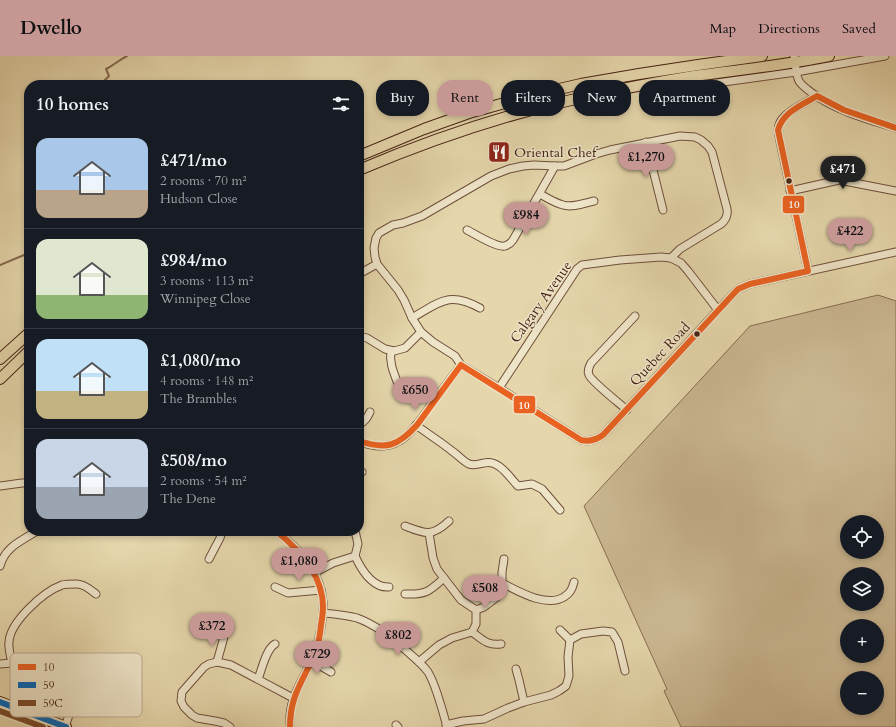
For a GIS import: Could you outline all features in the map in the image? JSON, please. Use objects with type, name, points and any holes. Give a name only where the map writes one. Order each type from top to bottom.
[{"type":"highway","points":[[565,88],[757,56]]},
{"type":"highway","points":[[565,102],[692,77],[795,63],[829,56]]},
{"type":"highway","points":[[364,154],[424,129],[501,104]]},
{"type":"highway","points":[[364,168],[391,156],[471,127],[510,116]]},
{"type":"highway","points":[[386,144],[391,156]]},
{"type":"highway","points":[[0,359],[24,337]]},
{"type":"highway","points":[[0,379],[24,356]]},
{"type":"highway","points":[[0,702],[10,706]]},
{"type":"highway","points":[[40,717],[66,727]]},
{"type":"street","points":[[757,56],[757,68]]},
{"type":"street","points":[[723,80],[795,63],[885,56]]},
{"type":"street","points":[[795,63],[798,80],[803,86],[817,96],[844,110],[896,128]]},
{"type":"street","points":[[808,271],[790,191],[778,126],[789,113],[817,96]]},
{"type":"street","points":[[364,271],[377,264],[374,253],[374,243],[379,233],[393,225],[422,216],[492,176],[509,169],[528,165],[564,166],[610,150],[680,136],[695,136],[705,142],[712,152],[727,209],[727,215],[724,222],[680,249],[671,258],[681,263],[718,310]]},
{"type":"street","points":[[646,142],[663,210]]},
{"type":"street","points":[[467,230],[498,246],[505,246],[509,244],[540,194],[555,166]]},
{"type":"street","points":[[790,191],[839,180],[896,191]]},
{"type":"street","points":[[540,194],[567,206],[594,201]]},
{"type":"street","name":"Quebec Road","points":[[377,264],[398,290],[421,332],[433,342],[455,356],[461,365],[580,440],[586,441],[598,439],[603,435],[738,290],[750,284],[896,252]]},
{"type":"street","name":"Calgary Avenue","points":[[499,388],[577,269],[582,265],[620,260],[661,257],[671,258]]},
{"type":"street","points":[[412,318],[443,301],[451,299],[470,302],[480,308]]},
{"type":"street","points":[[627,410],[594,382],[588,373],[591,363],[635,316]]},
{"type":"street","points":[[364,337],[391,351],[404,348],[421,332]]},
{"type":"street","points":[[391,351],[391,366],[398,384]]},
{"type":"street","points":[[364,443],[372,446],[391,445],[406,436],[461,365]]},
{"type":"street","points":[[364,422],[370,412]]},
{"type":"street","points":[[416,425],[471,465],[492,462],[501,467],[518,486],[532,484],[542,489],[560,510]]},
{"type":"street","points":[[0,486],[24,482]]},
{"type":"street","points":[[405,526],[417,531],[429,533],[435,532],[450,521]]},
{"type":"street","points":[[429,533],[433,558],[437,569],[461,600],[476,610]]},
{"type":"street","points":[[0,566],[2,559],[10,548],[29,536]]},
{"type":"street","points":[[209,559],[221,536]]},
{"type":"street","points":[[283,536],[301,554],[314,573],[318,580],[323,602],[323,613],[319,637],[312,661],[293,698],[289,716],[290,727]]},
{"type":"street","points":[[356,536],[358,544],[355,556],[358,562],[373,582],[379,586],[388,587]]},
{"type":"street","points":[[314,573],[333,563],[355,556]]},
{"type":"street","points":[[476,610],[484,607],[497,597],[502,583],[504,559]]},
{"type":"street","points":[[405,594],[415,595],[425,593],[444,578]]},
{"type":"street","points":[[502,583],[535,598],[552,600],[560,599],[569,593],[573,589],[574,582]]},
{"type":"street","points":[[10,653],[8,643],[11,633],[21,616],[36,602],[53,590],[63,585],[79,584],[96,594]]},
{"type":"street","points":[[275,587],[288,593],[321,590]]},
{"type":"street","points":[[419,662],[439,645],[452,638],[472,632],[476,624],[476,610]]},
{"type":"street","points":[[323,613],[356,618],[369,624],[393,639],[419,662],[428,672],[434,684],[447,726],[463,721],[484,719],[524,702],[551,695],[559,691],[566,686],[569,676],[568,657],[570,640]]},
{"type":"street","points":[[560,630],[570,640]]},
{"type":"street","points":[[570,640],[581,634],[603,631],[612,632],[618,642],[625,671]]},
{"type":"street","points":[[472,632],[486,642],[494,645],[501,644]]},
{"type":"street","points":[[217,662],[224,638]]},
{"type":"street","points":[[258,678],[268,652],[275,644]]},
{"type":"street","points":[[312,661],[331,672]]},
{"type":"street","points":[[230,727],[224,723],[197,718],[184,707],[182,692],[204,667],[209,664],[217,662],[231,665],[258,678],[293,698]]},
{"type":"street","points":[[0,664],[10,663]]},
{"type":"street","points":[[516,669],[524,702]]},
{"type":"street","points":[[66,727],[68,717]]},
{"type":"shaded area","points":[[878,295],[896,301],[896,727],[681,727],[664,691],[667,689],[584,506],[750,326]]},
{"type":"waterway","points":[[105,80],[109,76],[106,69],[127,56]]},
{"type":"waterway","points":[[0,265],[24,255]]},
{"type":"transit line","name":"10","points":[[364,442],[385,445],[398,442],[404,438],[417,425],[461,365],[581,440],[590,441],[600,437],[738,289],[750,284],[808,271],[778,130],[784,118],[799,106],[817,96],[844,110],[896,128]]},
{"type":"transit line","name":"10","points":[[282,536],[301,555],[314,574],[319,584],[323,607],[320,633],[315,654],[300,683],[294,699],[290,716],[290,727]]},
{"type":"transit line","name":"59","points":[[0,702],[10,706]]},
{"type":"transit line","name":"59C","points":[[0,711],[10,715]]},
{"type":"transit line","name":"59C","points":[[16,717],[43,727]]},
{"type":"transit line","name":"59","points":[[40,717],[66,727]]},
{"type":"place","name":"Oriental Chef","points":[[499,152]]}]
